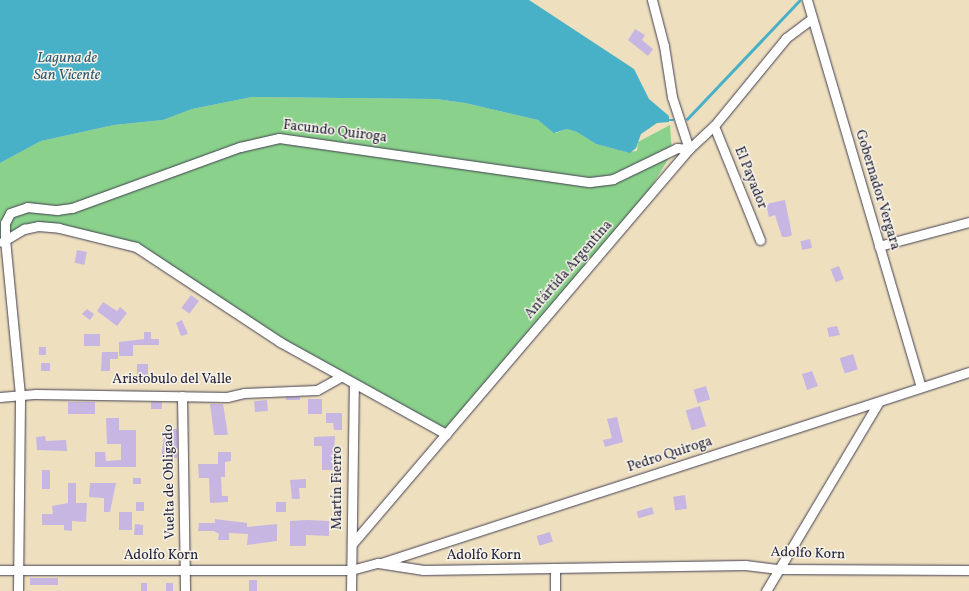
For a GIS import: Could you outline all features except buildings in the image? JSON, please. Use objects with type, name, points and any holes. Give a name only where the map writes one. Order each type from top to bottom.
[{"type":"street","points":[[652,0],[664,46],[672,97],[689,149]]},
{"type":"street","name":"Gobernador Vergara","points":[[807,0],[811,19],[921,387]]},
{"type":"street","name":"Antártida Argentina","points":[[352,544],[689,149],[714,126],[786,38],[811,19]]},
{"type":"street","name":"El Payador","points":[[714,126],[760,240]]},
{"type":"street","name":"Facundo Quiroga","points":[[3,241],[5,223],[15,209],[72,208],[263,140],[296,139],[590,182],[613,179],[677,148],[689,149]]},
{"type":"street","points":[[879,246],[969,222]]},
{"type":"street","points":[[18,591],[20,395],[3,241],[24,229],[45,227],[136,247],[280,342],[340,377],[446,434]]},
{"type":"street","name":"Pedro Quiroga","points":[[378,564],[878,403],[921,387],[969,372]]},
{"type":"street","name":"Aristobulo del Valle","points":[[0,398],[20,395],[227,397],[244,393],[317,390],[340,377]]},
{"type":"street","name":"Martín Fierro","points":[[351,591],[354,384]]},
{"type":"street","name":"Vuelta de Obligado","points":[[182,396],[185,591]]},
{"type":"street","points":[[766,591],[878,403]]},
{"type":"street","name":"Adolfo Korn","points":[[0,570],[351,570],[378,564],[424,570],[554,571],[745,565],[779,569],[969,570]]},
{"type":"street","points":[[554,571],[555,591]]},
{"type":"green space","points":[[252,97],[436,99],[465,103],[538,120],[556,133],[567,129],[577,132],[596,144],[627,152],[637,151],[638,142],[670,125],[672,153],[647,194],[446,434],[319,366],[154,255],[38,226],[0,243],[0,163],[41,141],[114,125],[163,120],[192,109]]},
{"type":"water","name":"Laguna de San Vicente","points":[[0,0],[529,0],[634,69],[649,99],[669,116],[669,122],[657,123],[641,134],[636,148],[630,153],[596,144],[577,132],[567,129],[554,133],[538,120],[465,103],[436,99],[252,97],[192,109],[163,120],[114,125],[41,141],[0,163]]},
{"type":"waterway","points":[[687,119],[799,1]]}]
